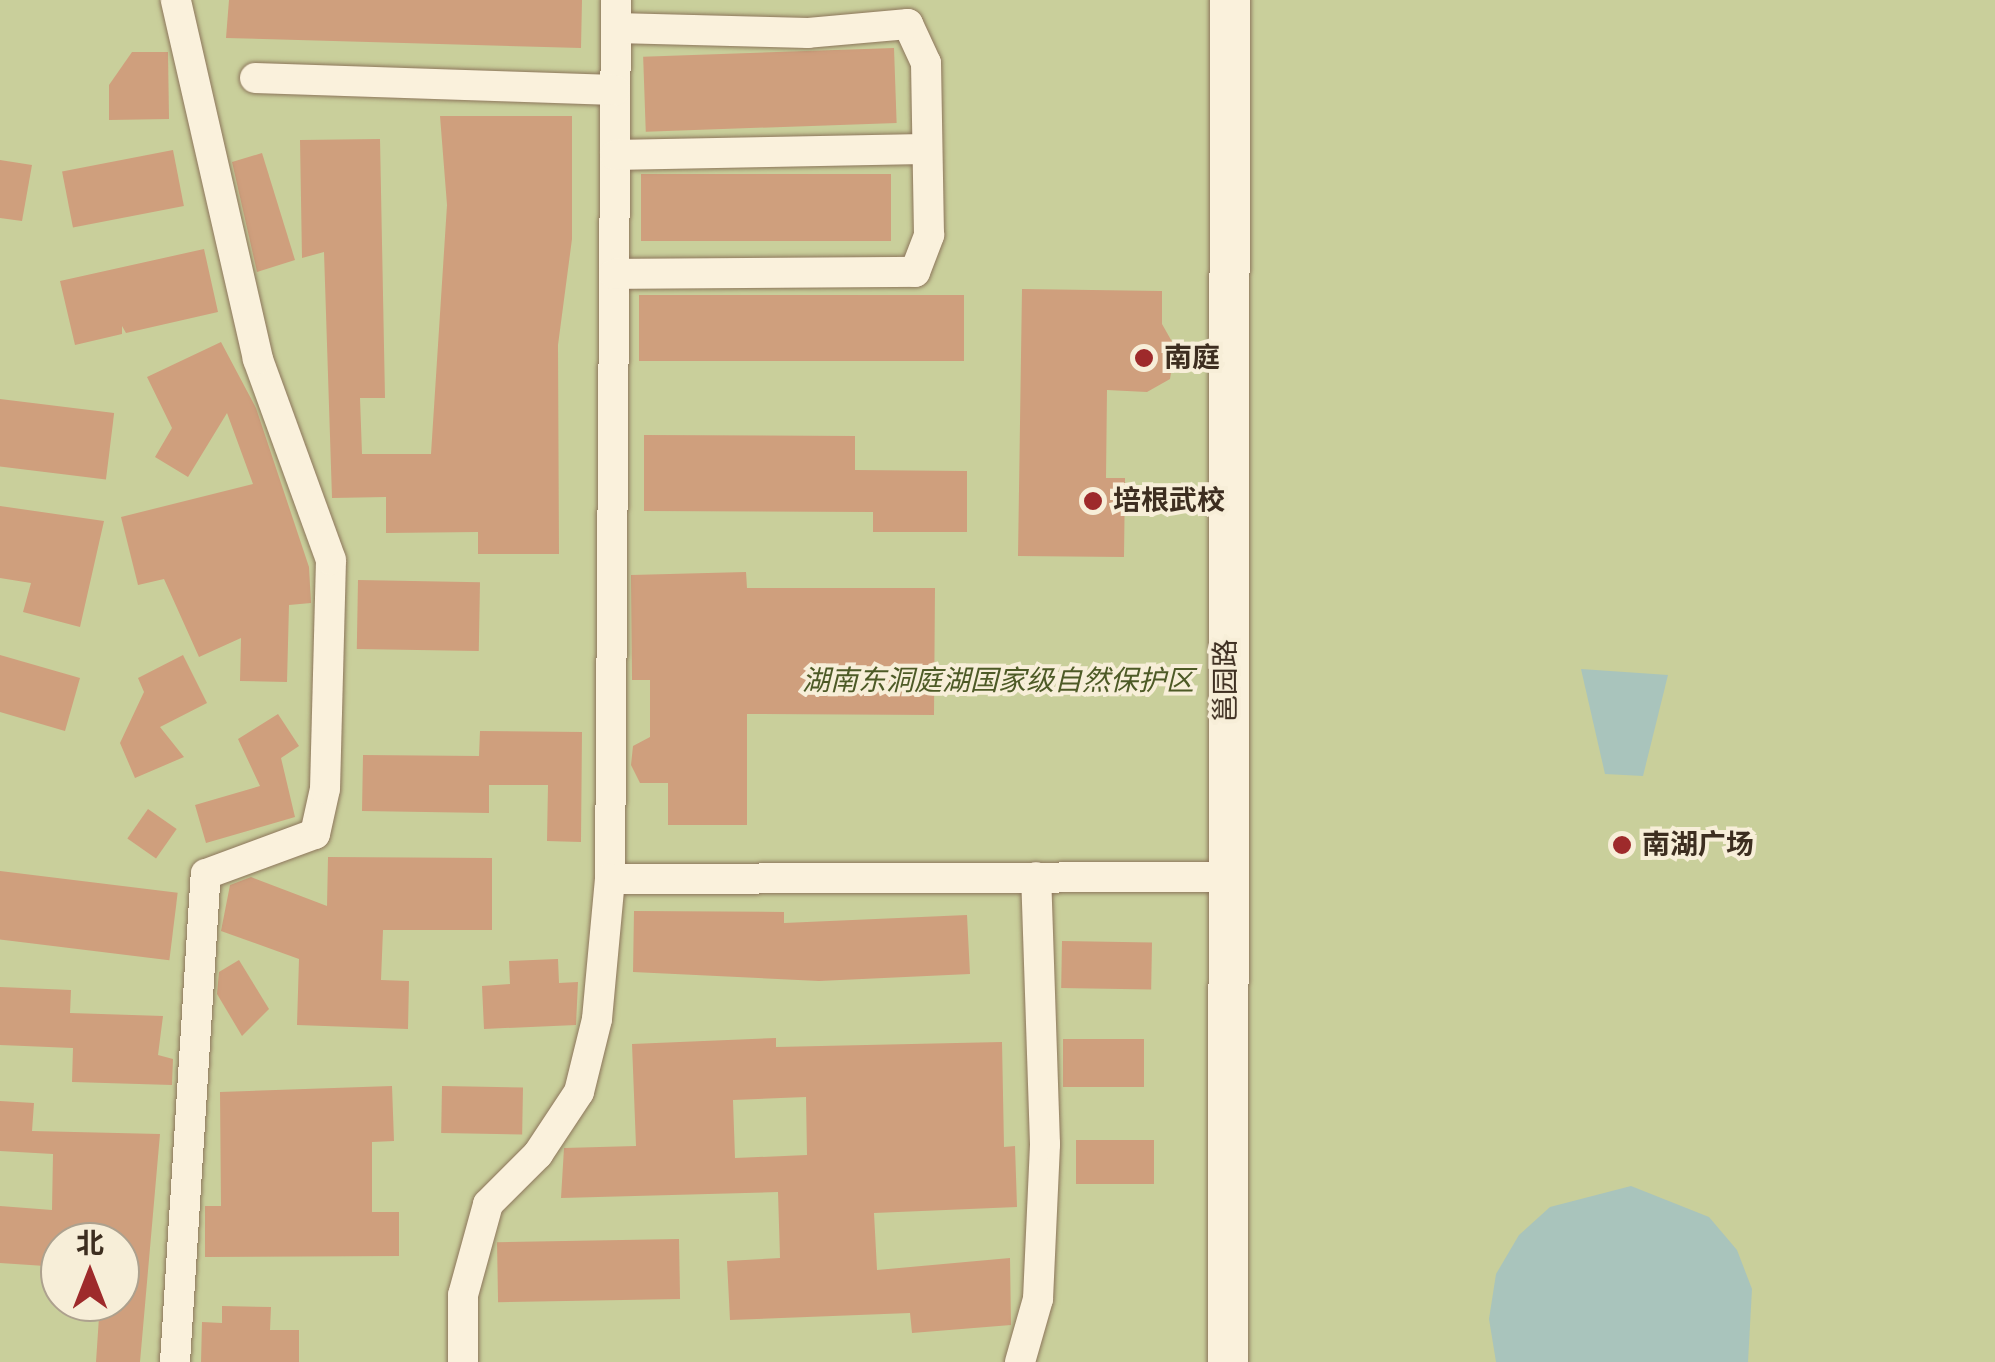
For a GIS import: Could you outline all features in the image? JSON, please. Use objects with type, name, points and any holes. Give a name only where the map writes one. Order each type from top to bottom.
[{"type":"street","points":[[175,1362],[206,874],[315,834],[325,789],[331,560],[258,359],[176,0]]},
{"type":"street","name":"邕园路","points":[[1228,1362],[1224,876],[1230,0]]},
{"type":"street","points":[[462,1362],[462,1295],[488,1204],[538,1154],[579,1092],[597,1020],[610,880],[614,274],[616,90],[616,14],[808,33],[908,24],[926,62],[922,149],[928,235],[915,272],[614,274]]},
{"type":"street","points":[[255,78],[616,90]]},
{"type":"street","points":[[615,156],[922,149]]},
{"type":"street","points":[[610,880],[1224,876]]},
{"type":"street","points":[[1020,1362],[1038,1299],[1045,1144],[1036,878]]},
{"type":"green space","name":"湖南东洞庭湖国家级自然保护区","points":[[0,0],[1995,0],[1995,1362],[0,1362]]},
{"type":"water","points":[[1581,669],[1668,675],[1643,776],[1605,774]]},
{"type":"water","points":[[1631,1186],[1709,1217],[1737,1250],[1752,1289],[1748,1362],[1496,1362],[1489,1319],[1496,1274],[1519,1235],[1550,1207]]},
{"type":"building","points":[[229,0],[582,0],[581,48],[226,38]]},
{"type":"building","points":[[894,48],[897,123],[646,132],[643,57]]},
{"type":"building","points":[[132,52],[168,52],[169,119],[109,120],[109,85]]},
{"type":"building","points":[[440,116],[572,116],[572,239],[558,345],[559,554],[478,554],[478,532],[386,533],[386,497],[332,498],[324,252],[302,258],[300,140],[380,139],[385,398],[360,398],[362,454],[431,454],[447,205]]},
{"type":"building","points":[[173,150],[184,206],[73,228],[62,172]]},
{"type":"building","points":[[262,153],[295,260],[257,272],[232,162]]},
{"type":"building","points":[[0,160],[32,165],[22,221],[0,218]]},
{"type":"building","points":[[641,174],[891,174],[891,241],[641,241]]},
{"type":"building","points":[[204,249],[218,312],[126,333],[122,326],[122,334],[75,345],[60,281]]},
{"type":"building","points":[[1022,289],[1162,291],[1162,324],[1175,347],[1170,379],[1147,392],[1107,390],[1106,478],[1125,478],[1124,557],[1018,556]]},
{"type":"building","points":[[639,295],[964,295],[964,361],[639,361]]},
{"type":"building","points":[[221,342],[256,408],[309,567],[311,603],[289,605],[287,682],[240,681],[241,638],[199,657],[164,579],[138,585],[121,517],[253,484],[227,413],[188,477],[155,457],[172,428],[147,377]]},
{"type":"building","points":[[0,399],[114,413],[106,480],[0,467]]},
{"type":"building","points":[[644,435],[855,436],[855,470],[967,471],[967,532],[873,532],[873,512],[644,511]]},
{"type":"building","points":[[0,506],[104,521],[80,627],[23,612],[31,583],[0,578]]},
{"type":"building","points":[[746,572],[747,588],[935,588],[934,715],[747,714],[747,825],[668,825],[668,783],[640,783],[631,765],[633,746],[650,737],[650,680],[632,680],[631,575]]},
{"type":"building","points":[[358,580],[480,582],[479,651],[357,649]]},
{"type":"building","points":[[0,655],[80,678],[65,731],[0,712]]},
{"type":"building","points":[[183,655],[207,703],[160,727],[184,757],[135,778],[120,743],[144,692],[138,678]]},
{"type":"building","points":[[278,714],[299,746],[281,758],[295,817],[206,843],[195,805],[260,786],[238,739]]},
{"type":"building","points":[[480,731],[582,732],[581,842],[547,841],[548,785],[489,785],[489,813],[362,811],[363,755],[479,756]]},
{"type":"building","points":[[148,809],[177,829],[156,859],[127,838]]},
{"type":"building","points":[[328,857],[492,858],[492,930],[383,930],[381,980],[409,981],[408,1029],[297,1025],[299,959],[221,931],[230,885],[251,877],[327,906]]},
{"type":"building","points":[[0,871],[178,893],[169,960],[0,940]]},
{"type":"building","points":[[634,911],[784,912],[784,923],[967,915],[970,974],[819,981],[633,972]]},
{"type":"building","points":[[1062,941],[1152,943],[1151,990],[1061,988]]},
{"type":"building","points":[[558,959],[559,983],[578,982],[576,1025],[484,1029],[482,986],[510,984],[509,961]]},
{"type":"building","points":[[239,960],[269,1009],[242,1036],[217,994],[219,972]]},
{"type":"building","points":[[0,987],[71,990],[70,1013],[163,1016],[158,1055],[173,1059],[172,1085],[72,1082],[73,1048],[0,1045]]},
{"type":"building","points":[[776,1038],[776,1047],[1002,1042],[1004,1147],[1015,1146],[1017,1207],[874,1213],[877,1270],[1010,1258],[1011,1325],[912,1333],[910,1313],[730,1320],[727,1261],[780,1258],[778,1192],[561,1198],[564,1148],[636,1146],[632,1044]],"holes":[[[806,1097],[807,1155],[735,1158],[733,1100]]]},
{"type":"building","points":[[1063,1039],[1144,1039],[1144,1087],[1063,1087]]},
{"type":"building","points":[[392,1086],[394,1141],[372,1142],[372,1212],[399,1212],[399,1256],[205,1257],[205,1206],[221,1206],[220,1092]]},
{"type":"building","points":[[442,1086],[523,1087],[522,1134],[441,1133]]},
{"type":"building","points":[[0,1101],[34,1103],[32,1131],[160,1134],[140,1362],[96,1362],[99,1322],[140,1322],[140,1222],[40,1222],[40,1266],[0,1263],[0,1206],[52,1210],[53,1154],[0,1151]]},
{"type":"building","points":[[1076,1140],[1154,1140],[1154,1184],[1076,1184]]},
{"type":"building","points":[[679,1239],[680,1299],[498,1302],[497,1242]]},
{"type":"building","points":[[222,1306],[271,1307],[270,1330],[299,1330],[299,1362],[201,1362],[202,1322],[222,1323]]},
{"type":"place","name":"南庭","points":[[1144,358]]},
{"type":"place","name":"培根武校","points":[[1093,501]]},
{"type":"place","name":"南湖广场","points":[[1622,845]]}]
